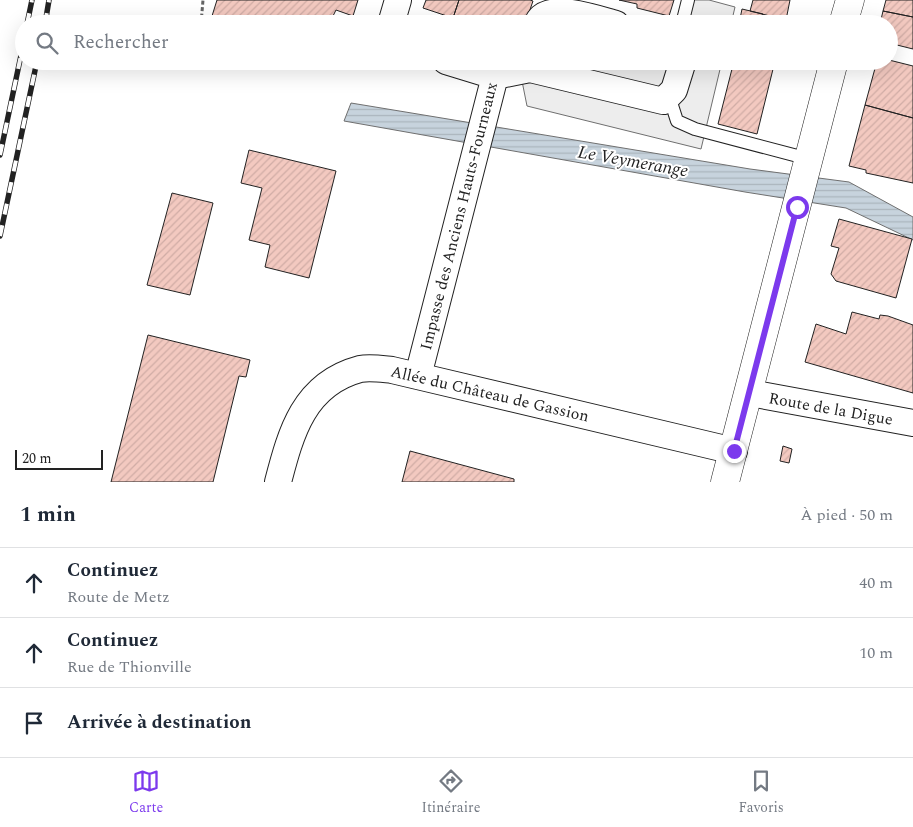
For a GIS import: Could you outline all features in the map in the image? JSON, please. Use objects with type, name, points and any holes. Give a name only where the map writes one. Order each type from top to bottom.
[{"type":"main road","points":[[846,15],[850,0]]},
{"type":"main road","points":[[726,482],[832,70]]},
{"type":"street","points":[[394,15],[398,0]]},
{"type":"street","points":[[544,15],[547,12],[560,9],[582,15]]},
{"type":"street","name":"Impasse des Anciens Hauts-Fourneaux","points":[[418,376],[495,76],[475,70]]},
{"type":"street","points":[[495,76],[513,70]]},
{"type":"street","points":[[546,70],[663,102],[674,90],[680,70]]},
{"type":"street","name":"Allée du Château de Gassion","points":[[278,482],[289,437],[305,407],[334,379],[362,369],[392,370],[734,451]]},
{"type":"street","name":"Route de la Digue","points":[[750,393],[913,423]]},
{"type":"lane","points":[[684,15],[688,0]]},
{"type":"lane","points":[[669,96],[677,121],[695,129],[809,159]]},
{"type":"path","points":[[202,15],[203,0]]},
{"type":"shaded area","points":[[683,0],[709,0],[735,7],[733,15],[679,15]]},
{"type":"shaded area","points":[[520,70],[720,70],[701,149],[527,106]]},
{"type":"water","name":"Le Veymerange","points":[[351,103],[750,169],[849,182],[913,217],[913,240],[846,208],[344,121]]},
{"type":"building","points":[[217,0],[358,0],[353,15],[336,10],[334,15],[212,15]]},
{"type":"building","points":[[426,0],[459,0],[454,15],[444,15],[423,8]]},
{"type":"building","points":[[459,0],[533,1],[528,15],[454,15]]},
{"type":"building","points":[[619,0],[674,0],[669,15],[637,8],[637,4]]},
{"type":"building","points":[[753,0],[790,0],[787,15],[766,15],[750,11]]},
{"type":"building","points":[[886,0],[913,0],[913,17],[883,11]]},
{"type":"building","points":[[742,9],[763,14],[763,15],[741,15]]},
{"type":"building","points":[[883,11],[913,17],[913,49],[898,45],[898,15],[882,15]]},
{"type":"building","points":[[898,62],[913,66],[913,118],[865,105],[875,70],[898,70]]},
{"type":"building","points":[[732,70],[773,70],[757,134],[718,124]]},
{"type":"building","points":[[865,105],[913,118],[913,183],[866,173],[866,170],[849,166]]},
{"type":"building","points":[[249,150],[336,171],[309,278],[265,267],[270,245],[249,240],[262,188],[241,183]]},
{"type":"building","points":[[172,193],[213,203],[190,295],[147,285]]},
{"type":"building","points":[[839,219],[912,239],[896,298],[836,281],[831,274],[839,248],[831,246]]},
{"type":"building","points":[[852,312],[879,319],[880,315],[888,316],[913,325],[913,393],[805,362],[816,324],[846,334]]},
{"type":"building","points":[[148,335],[250,360],[246,377],[239,376],[213,482],[111,482]]},
{"type":"building","points":[[783,446],[792,449],[789,463],[780,461]]},
{"type":"building","points":[[410,451],[514,479],[514,482],[402,482]]},
{"type":"railway","points":[[29,15],[32,0]]},
{"type":"railway","points":[[46,15],[49,0]]},
{"type":"railway","points":[[0,155],[18,70]]},
{"type":"railway","points":[[0,236],[35,70]]},
{"type":"route","points":[[734,451],[797,207]]}]
